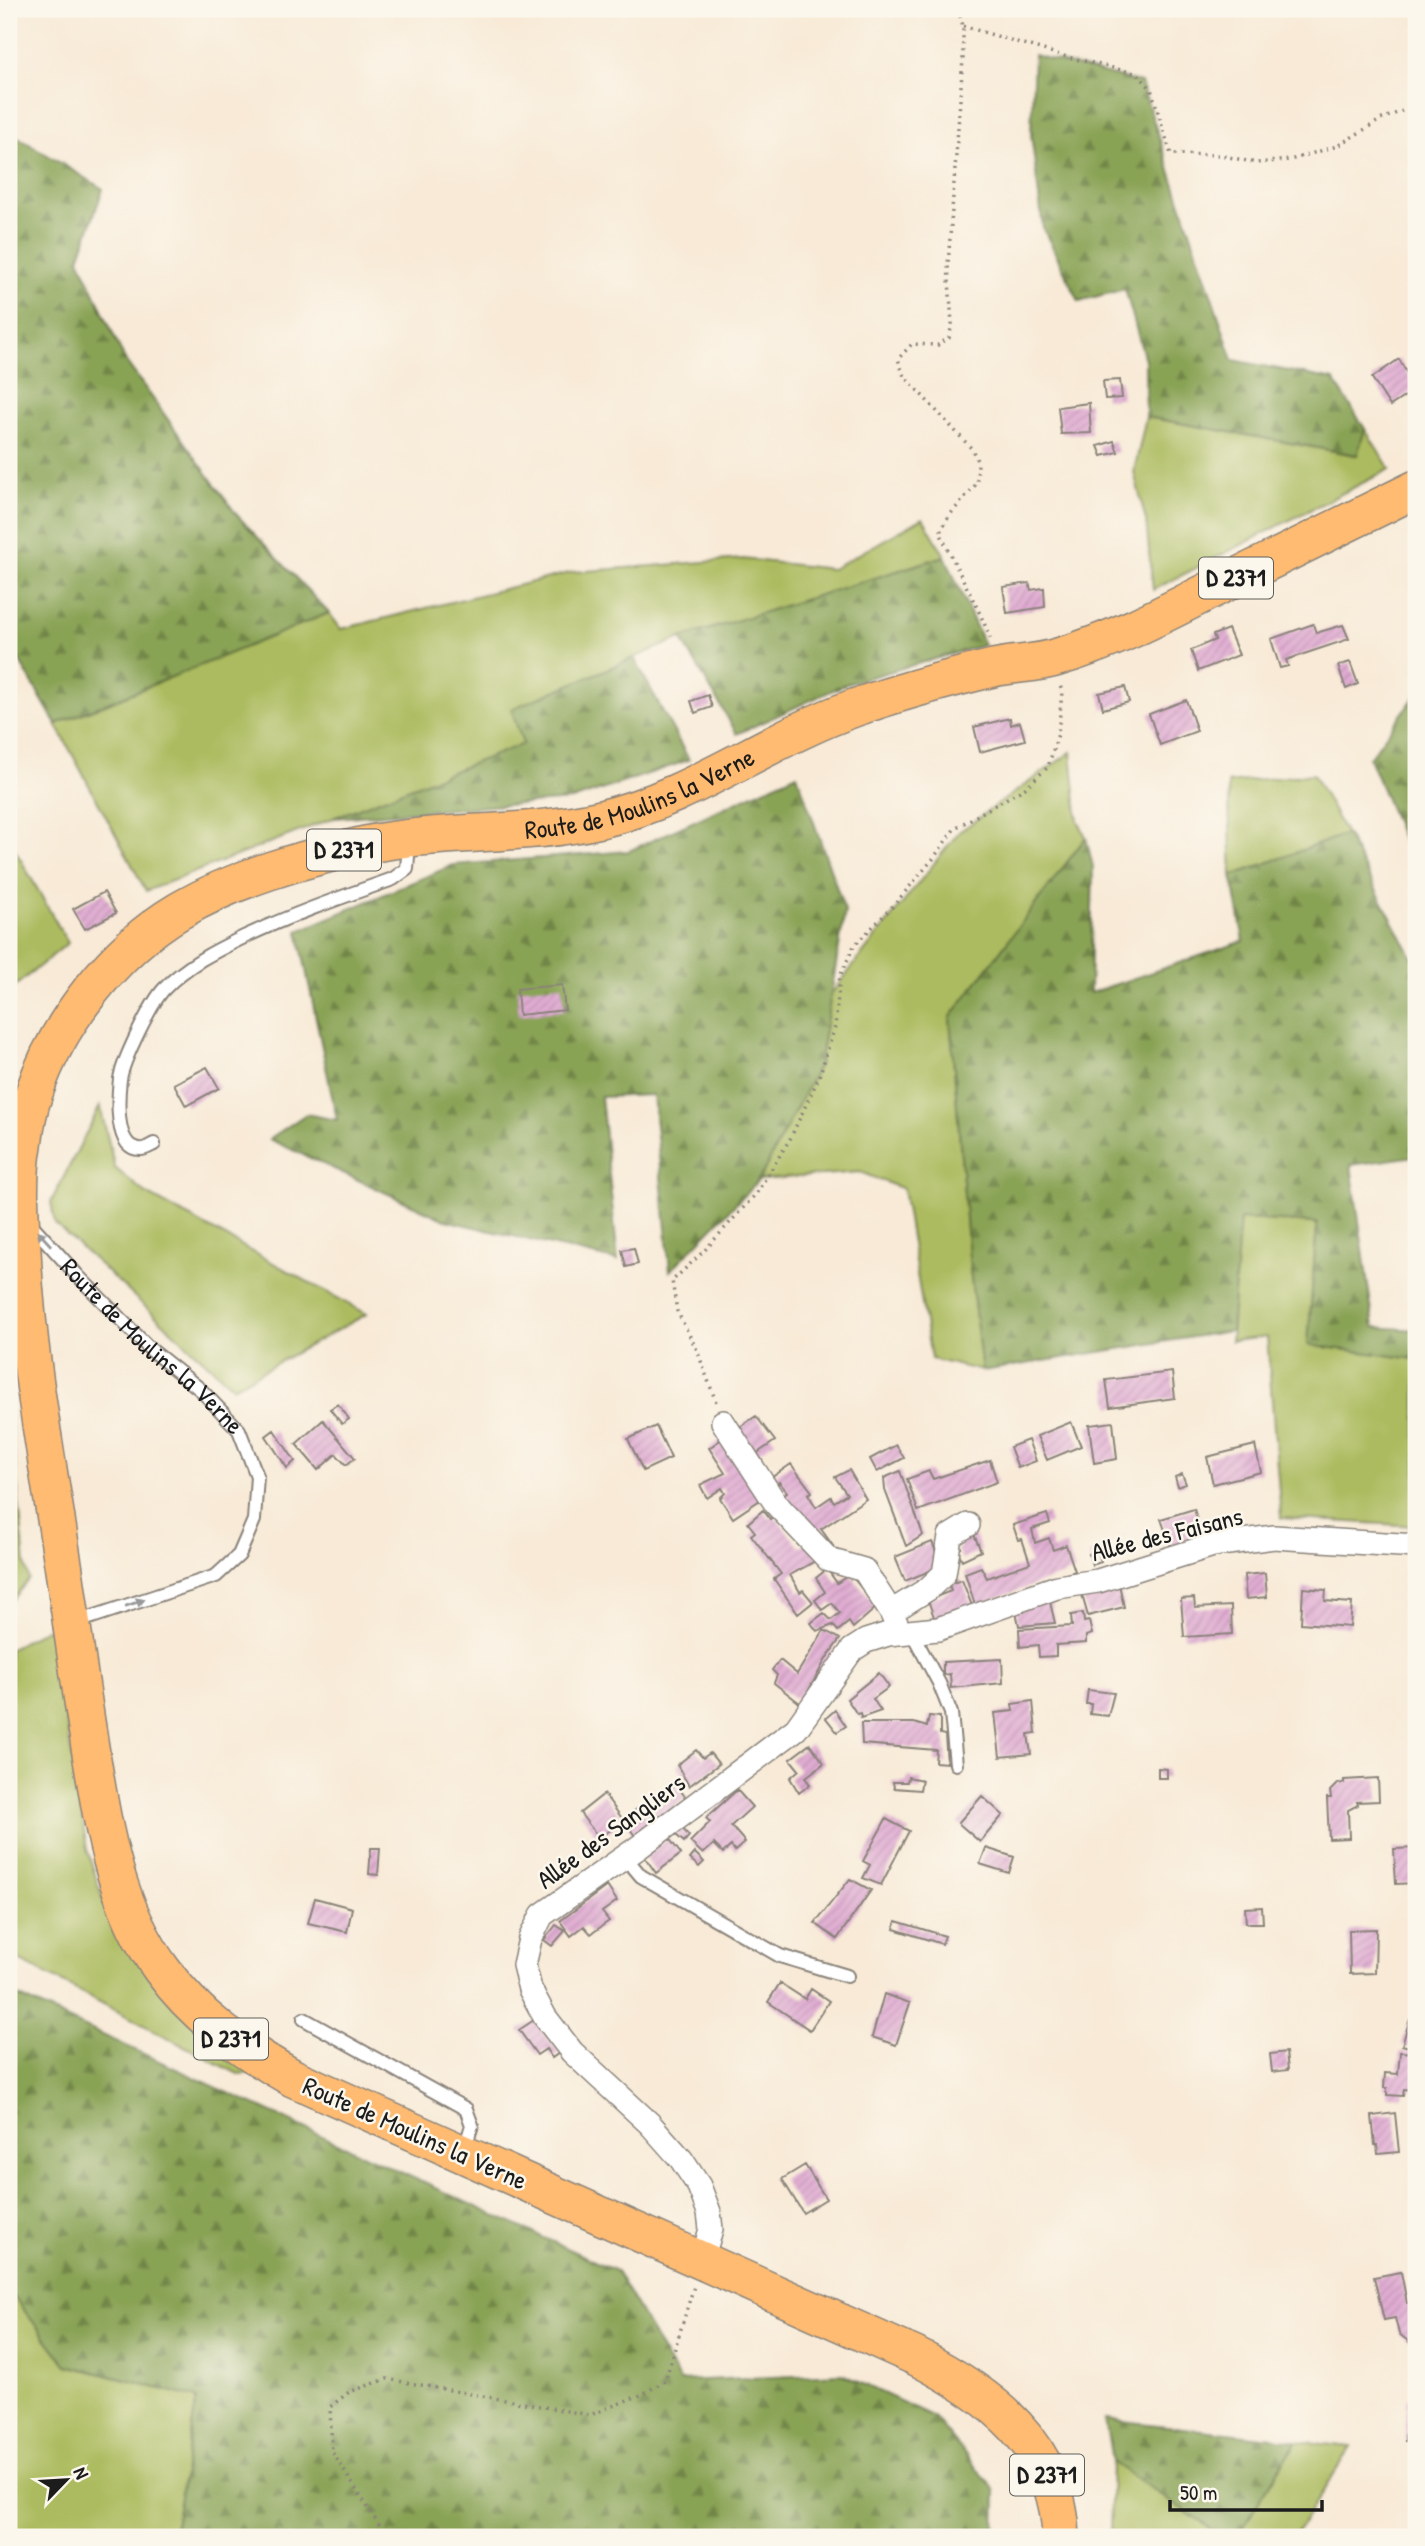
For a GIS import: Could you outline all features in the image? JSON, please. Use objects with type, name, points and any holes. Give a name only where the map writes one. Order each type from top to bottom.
[{"type":"main road","name":"Route de Moulins la Verne","points":[[1061,2537],[1059,2515],[1045,2470],[1031,2443],[1013,2422],[981,2394],[937,2367],[337,2099],[260,2059],[213,2025],[163,1972],[129,1913],[104,1836],[24,1299],[20,1214],[21,1151],[34,1093],[58,1040],[82,1001],[123,954],[175,913],[227,887],[302,861],[364,845],[410,837],[531,828],[601,819],[656,802],[805,728],[855,708],[1000,667],[1054,659],[1129,631],[1416,489]]},
{"type":"street","points":[[723,1422],[775,1504],[829,1560],[864,1570],[901,1625],[928,1588],[944,1574],[950,1536],[968,1525]]},
{"type":"street","name":"Allée des Faisans","points":[[939,1629],[1057,1587],[1098,1581],[1213,1545],[1274,1537],[1416,1546]]},
{"type":"street","name":"Allée des Sangliers","points":[[702,2261],[711,2229],[709,2212],[699,2186],[681,2159],[650,2124],[572,2052],[544,2017],[530,1989],[524,1965],[530,1940],[542,1915],[625,1857],[796,1729],[852,1650],[901,1625],[939,1629]]},
{"type":"lane","points":[[155,1144],[141,1150],[132,1147],[123,1137],[119,1119],[120,1077],[136,1036],[162,991],[183,971],[213,952],[294,914],[393,878],[407,869],[410,837]]},
{"type":"lane","name":"Route de Moulins la Verne","points":[[20,1214],[150,1349],[201,1390],[239,1430],[257,1476],[254,1520],[239,1555],[216,1576],[71,1625]]},
{"type":"lane","points":[[901,1625],[939,1683],[951,1713],[956,1764]]},
{"type":"lane","points":[[625,1857],[641,1876],[780,1956],[847,1976]]},
{"type":"lane","points":[[304,2018],[466,2109],[472,2125],[463,2155]]},
{"type":"path","points":[[958,9],[963,26],[963,59],[948,265],[952,324],[949,338],[938,345],[912,344],[898,359],[904,376],[972,449],[978,463],[977,483],[949,516],[940,533],[960,577],[981,613],[1000,667]]},
{"type":"path","points":[[963,26],[1067,57],[1138,74],[1151,89],[1171,154],[1220,155],[1255,163],[1290,160],[1337,146],[1402,111]]},
{"type":"path","points":[[723,1422],[697,1350],[677,1311],[673,1281],[756,1194],[790,1139],[819,1077],[835,1027],[841,976],[854,946],[894,905],[955,828],[1025,788],[1048,767],[1058,734],[1062,692],[1054,659]]},
{"type":"path","points":[[387,2537],[332,2452],[330,2407],[349,2392],[387,2379],[590,2415],[643,2394],[665,2381],[702,2261]]},
{"type":"green space","points":[[1034,55],[1141,83],[1233,360],[1334,380],[1365,429],[1357,455],[1146,417],[1145,360],[1125,289],[1079,301],[1043,228],[1031,134]]},
{"type":"green space","points":[[9,134],[103,189],[79,259],[125,360],[237,515],[329,613],[56,724],[9,643]]},
{"type":"green space","points":[[1146,417],[1356,455],[1365,429],[1390,469],[1153,590],[1146,521],[1134,472]]},
{"type":"green space","points":[[923,518],[945,556],[681,638],[512,709],[524,744],[146,891],[56,724],[329,613],[341,629],[573,572],[743,559],[832,569]]},
{"type":"green space","points":[[945,556],[984,645],[846,684],[737,734],[681,638]]},
{"type":"green space","points":[[634,658],[689,760],[572,800],[333,818],[523,744],[511,709]]},
{"type":"green space","points":[[1416,695],[1416,872],[1369,758]]},
{"type":"green space","points":[[1071,752],[1078,821],[1086,837],[950,1018],[970,1269],[982,1371],[931,1359],[903,1189],[860,1172],[759,1180],[819,1065],[831,994],[959,832]]},
{"type":"green space","points":[[797,774],[845,911],[819,1065],[759,1180],[670,1271],[653,1095],[601,1097],[618,1261],[445,1220],[269,1139],[306,1114],[337,1120],[298,931],[453,865],[629,851]]},
{"type":"green space","points":[[1313,774],[1346,834],[1232,876],[1228,783]]},
{"type":"green space","points":[[1346,834],[1416,964],[1416,1156],[1351,1165],[1374,1327],[1416,1330],[1416,1359],[1308,1345],[1317,1223],[1240,1219],[1231,1331],[982,1371],[970,1269],[950,1018],[1086,837],[1093,867],[1090,993],[1244,941],[1232,876]]},
{"type":"green space","points":[[9,839],[68,943],[9,991]]},
{"type":"green space","points":[[100,1106],[115,1168],[145,1193],[367,1314],[233,1387],[55,1224],[51,1202]]},
{"type":"green space","points":[[1239,1219],[1317,1223],[1308,1345],[1416,1359],[1416,1526],[1281,1518],[1267,1337],[1231,1341]]},
{"type":"green space","points":[[9,1406],[25,1563],[29,1579],[9,1604]]},
{"type":"green space","points":[[48,1628],[53,1641],[87,1849],[104,1903],[126,1944],[252,2073],[238,2074],[9,1955],[9,1649]]},
{"type":"green space","points":[[9,1992],[616,2271],[680,2381],[842,2374],[934,2417],[996,2491],[995,2537],[173,2537],[197,2398],[67,2365],[9,2291]]},
{"type":"green space","points":[[9,2291],[67,2365],[198,2398],[173,2537],[9,2537]]},
{"type":"green space","points":[[1105,2419],[1297,2441],[1237,2537],[1223,2537],[1112,2462]]},
{"type":"green space","points":[[1297,2441],[1351,2447],[1294,2537],[1237,2537]]},
{"type":"green space","points":[[1112,2462],[1223,2537],[1110,2537]]},
{"type":"building","points":[[1399,359],[1416,389],[1390,406],[1372,378]]},
{"type":"building","points":[[1120,380],[1122,398],[1105,399],[1103,381]]},
{"type":"building","points":[[1089,403],[1091,433],[1061,434],[1058,407]]},
{"type":"building","points":[[1114,441],[1118,452],[1102,456],[1098,446]]},
{"type":"building","points":[[1029,583],[1031,590],[1044,588],[1045,607],[1007,613],[1003,587]]},
{"type":"building","points":[[1313,624],[1316,633],[1343,625],[1349,639],[1286,660],[1288,666],[1280,668],[1271,639]]},
{"type":"building","points":[[1228,629],[1239,655],[1198,671],[1191,650],[1215,640],[1213,635]]},
{"type":"building","points":[[1350,662],[1358,684],[1346,689],[1338,666]]},
{"type":"building","points":[[1125,687],[1129,702],[1103,709],[1099,693]]},
{"type":"building","points":[[708,695],[712,707],[695,713],[691,701]]},
{"type":"building","points":[[1186,700],[1197,731],[1160,745],[1149,714]]},
{"type":"building","points":[[1010,718],[1011,725],[1020,722],[1025,740],[980,752],[974,727]]},
{"type":"building","points":[[104,892],[116,913],[85,929],[73,909]]},
{"type":"building","points":[[562,985],[565,1010],[519,1015],[517,989]]},
{"type":"building","points":[[207,1067],[219,1088],[186,1106],[174,1084]]},
{"type":"building","points":[[634,1248],[638,1264],[626,1267],[622,1250]]},
{"type":"building","points":[[1172,1372],[1175,1398],[1110,1407],[1106,1380]]},
{"type":"building","points":[[338,1404],[349,1419],[342,1424],[330,1409]]},
{"type":"building","points":[[756,1416],[775,1441],[756,1454],[737,1429]]},
{"type":"building","points":[[323,1420],[355,1458],[346,1465],[336,1454],[318,1470],[296,1444]]},
{"type":"building","points":[[1071,1422],[1081,1446],[1047,1460],[1037,1436]]},
{"type":"building","points":[[1113,1422],[1117,1459],[1094,1463],[1089,1425]]},
{"type":"building","points":[[656,1426],[671,1458],[643,1471],[628,1439]]},
{"type":"building","points":[[274,1430],[295,1461],[287,1468],[266,1436]]},
{"type":"building","points":[[723,1438],[763,1498],[733,1518],[720,1498],[725,1493],[722,1488],[707,1498],[700,1485],[725,1473],[709,1448]]},
{"type":"building","points":[[1028,1440],[1036,1461],[1018,1468],[1010,1447]]},
{"type":"building","points":[[896,1445],[904,1458],[877,1472],[870,1459]]},
{"type":"building","points":[[1255,1445],[1261,1472],[1213,1484],[1207,1457]]},
{"type":"building","points":[[990,1460],[997,1482],[918,1511],[907,1479],[929,1471],[933,1479]]},
{"type":"building","points":[[791,1464],[812,1492],[808,1494],[816,1507],[831,1497],[834,1502],[847,1494],[835,1477],[849,1470],[866,1499],[821,1529],[833,1546],[826,1550],[780,1497],[787,1492],[779,1482],[773,1487],[768,1480]]},
{"type":"building","points":[[900,1471],[923,1535],[906,1546],[885,1490],[884,1478]]},
{"type":"building","points":[[1182,1474],[1186,1484],[1178,1487],[1175,1477]]},
{"type":"building","points":[[1194,1509],[1202,1537],[1171,1547],[1161,1519]]},
{"type":"building","points":[[763,1510],[770,1519],[774,1516],[800,1547],[808,1542],[819,1559],[790,1575],[800,1592],[803,1590],[813,1602],[798,1614],[774,1579],[781,1574],[751,1535],[755,1532],[748,1523]]},
{"type":"building","points":[[1047,1514],[1050,1523],[1032,1529],[1035,1543],[1049,1538],[1053,1550],[1066,1545],[1075,1571],[975,1605],[965,1573],[981,1567],[987,1578],[1030,1563],[1022,1539],[1018,1540],[1013,1525]]},
{"type":"building","points":[[973,1532],[981,1551],[962,1560],[957,1549],[961,1548],[957,1539]]},
{"type":"building","points":[[932,1542],[942,1566],[905,1581],[895,1557]]},
{"type":"building","points":[[1098,1551],[1101,1562],[1092,1565],[1089,1554]]},
{"type":"building","points":[[827,1569],[837,1583],[850,1574],[877,1607],[853,1628],[849,1622],[838,1631],[833,1625],[817,1631],[811,1623],[824,1613],[831,1620],[840,1613],[832,1603],[822,1610],[815,1600],[825,1592],[816,1578]]},
{"type":"building","points":[[1265,1573],[1267,1597],[1246,1599],[1244,1575]]},
{"type":"building","points":[[962,1580],[972,1606],[935,1620],[928,1600],[951,1591],[949,1584]]},
{"type":"building","points":[[1119,1584],[1124,1607],[1088,1616],[1082,1595]]},
{"type":"building","points":[[1303,1588],[1326,1590],[1325,1601],[1352,1603],[1350,1627],[1301,1623]]},
{"type":"building","points":[[1049,1598],[1055,1623],[1019,1626],[1016,1611]]},
{"type":"building","points":[[1194,1598],[1195,1608],[1231,1606],[1232,1634],[1184,1637],[1181,1599]]},
{"type":"building","points":[[1083,1613],[1084,1622],[1089,1621],[1092,1634],[1086,1636],[1086,1643],[1056,1645],[1056,1656],[1039,1657],[1038,1645],[1020,1647],[1019,1629],[1072,1626],[1071,1615]]},
{"type":"building","points":[[824,1630],[840,1639],[801,1704],[774,1683],[777,1675],[772,1670],[780,1660],[797,1674]]},
{"type":"building","points":[[1002,1659],[1003,1683],[951,1688],[950,1674],[943,1675],[943,1662]]},
{"type":"building","points":[[879,1673],[889,1687],[873,1699],[881,1711],[861,1718],[860,1713],[857,1714],[847,1699]]},
{"type":"building","points":[[1088,1690],[1114,1693],[1108,1716],[1090,1714],[1091,1704],[1086,1704]]},
{"type":"building","points":[[1033,1701],[1036,1733],[1028,1734],[1031,1754],[1000,1757],[995,1713],[1013,1711],[1012,1704]]},
{"type":"building","points":[[835,1710],[846,1726],[837,1732],[826,1718]]},
{"type":"building","points":[[929,1716],[940,1717],[940,1734],[945,1735],[947,1763],[935,1762],[936,1750],[862,1744],[861,1723],[914,1723],[927,1727]]},
{"type":"building","points":[[810,1744],[824,1763],[805,1778],[810,1784],[799,1793],[790,1778],[799,1770],[790,1759]]},
{"type":"building","points":[[696,1750],[703,1758],[710,1753],[719,1764],[689,1786],[677,1765]]},
{"type":"building","points":[[1158,1768],[1167,1769],[1167,1778],[1158,1778]]},
{"type":"building","points":[[908,1777],[922,1780],[920,1790],[894,1788],[893,1782],[907,1782]]},
{"type":"building","points":[[1378,1778],[1379,1801],[1357,1802],[1358,1805],[1348,1810],[1349,1838],[1329,1839],[1327,1798],[1331,1798],[1330,1791],[1337,1784],[1344,1783],[1344,1780]]},
{"type":"building","points":[[676,1784],[686,1798],[658,1819],[651,1809],[667,1798],[663,1793]]},
{"type":"building","points":[[737,1790],[752,1807],[731,1826],[745,1842],[735,1851],[731,1846],[723,1853],[714,1844],[703,1854],[690,1842],[710,1822],[706,1818]]},
{"type":"building","points":[[604,1794],[624,1821],[599,1838],[580,1813]]},
{"type":"building","points":[[982,1796],[1003,1815],[980,1842],[958,1823]]},
{"type":"building","points":[[643,1805],[654,1821],[635,1836],[623,1819]]},
{"type":"building","points":[[886,1819],[909,1831],[881,1885],[863,1878],[870,1865],[863,1861]]},
{"type":"building","points":[[682,1828],[689,1836],[684,1842],[675,1834]]},
{"type":"building","points":[[668,1837],[681,1854],[656,1873],[644,1856]]},
{"type":"building","points":[[371,1848],[380,1848],[378,1875],[369,1874]]},
{"type":"building","points":[[986,1848],[1014,1857],[1009,1873],[980,1864]]},
{"type":"building","points":[[1416,1848],[1416,1883],[1396,1884],[1394,1849]]},
{"type":"building","points":[[695,1853],[704,1862],[699,1867],[690,1859]]},
{"type":"building","points":[[850,1879],[871,1890],[837,1939],[815,1923]]},
{"type":"building","points":[[607,1886],[617,1901],[602,1912],[609,1921],[591,1934],[584,1926],[571,1936],[560,1921]]},
{"type":"building","points":[[315,1898],[352,1908],[347,1932],[308,1923]]},
{"type":"building","points":[[1262,1907],[1263,1923],[1246,1923],[1245,1908]]},
{"type":"building","points":[[896,1921],[945,1936],[942,1944],[894,1929]]},
{"type":"building","points":[[556,1925],[565,1931],[552,1946],[544,1940]]},
{"type":"building","points":[[1376,1929],[1375,1973],[1350,1974],[1349,1930]]},
{"type":"building","points":[[780,1983],[805,1999],[811,1989],[829,2001],[810,2030],[768,2002]]},
{"type":"building","points":[[884,1994],[910,2003],[896,2045],[872,2037]]},
{"type":"building","points":[[1416,2011],[1416,2049],[1402,2045],[1410,2019],[1413,2019]]},
{"type":"building","points":[[534,2020],[559,2053],[552,2058],[546,2049],[537,2055],[519,2030]]},
{"type":"building","points":[[1286,2052],[1288,2070],[1272,2072],[1270,2054]]},
{"type":"building","points":[[1400,2052],[1416,2053],[1416,2090],[1404,2089],[1403,2096],[1387,2095],[1387,2088],[1384,2088],[1385,2073],[1398,2074]]},
{"type":"building","points":[[1395,2113],[1399,2152],[1378,2154],[1372,2116]]},
{"type":"building","points":[[805,2165],[826,2199],[803,2213],[782,2179]]},
{"type":"building","points":[[1401,2272],[1407,2303],[1416,2302],[1416,2347],[1399,2334],[1395,2318],[1384,2320],[1374,2277]]},
{"type":"building","points":[[1408,2397],[1416,2397],[1416,2442],[1405,2441]]}]
